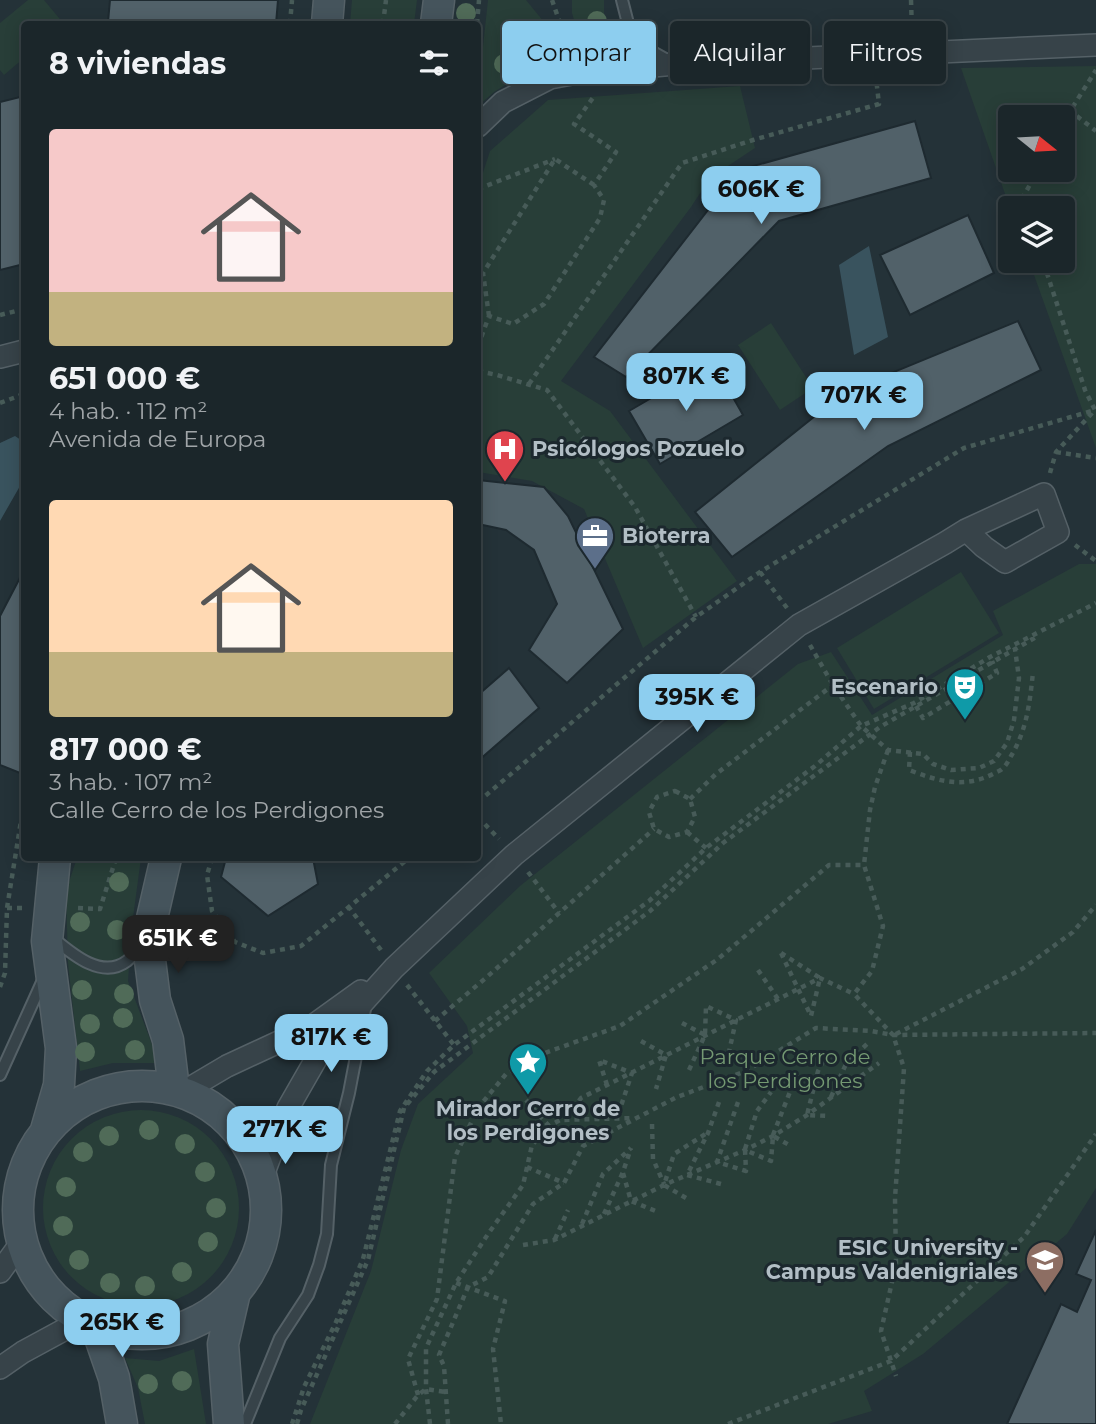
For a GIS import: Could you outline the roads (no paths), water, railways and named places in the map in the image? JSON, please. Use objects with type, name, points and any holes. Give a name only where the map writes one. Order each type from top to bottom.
[{"type":"street","points":[[327,21],[329,0]]},
{"type":"street","points":[[436,21],[439,0]]},
{"type":"street","points":[[810,59],[1096,45]]},
{"type":"street","points":[[481,123],[503,102],[550,78],[576,72],[670,64]]},
{"type":"street","points":[[0,357],[21,352]]},
{"type":"street","points":[[262,1178],[288,1108],[323,1047],[394,968],[514,855],[799,625],[966,530],[1044,494],[1058,532],[1005,562],[966,530]]},
{"type":"street","points":[[46,1130],[72,1106],[104,1091],[139,1085],[179,1090],[210,1105],[233,1125],[251,1150],[262,1178],[266,1208],[263,1238],[252,1267],[235,1293],[212,1312],[185,1327],[155,1334],[125,1334],[89,1323],[55,1300],[34,1273],[21,1243],[17,1203],[26,1164],[46,1130],[59,1085],[61,1048],[48,934],[55,861]]},
{"type":"street","points":[[165,861],[150,926],[150,960],[155,1000],[179,1090]]},
{"type":"street","points":[[179,1090],[311,1027],[394,968]]},
{"type":"street","points":[[0,1272],[21,1243]]},
{"type":"street","points":[[229,1424],[223,1344],[235,1293]]},
{"type":"street","points":[[0,1368],[23,1352],[89,1323]]},
{"type":"street","points":[[89,1323],[114,1378],[122,1424]]},
{"type":"lane","points":[[622,0],[631,34],[653,52],[670,61]]},
{"type":"lane","points":[[48,934],[77,959],[108,968],[128,960],[150,926]]},
{"type":"lane","points":[[0,1075],[50,965]]},
{"type":"lane","points":[[245,1424],[280,1338],[308,1296],[319,1265],[327,1234],[331,1165],[368,997]]},
{"type":"water","points":[[869,246],[888,337],[854,355],[839,265]]},
{"type":"water","points":[[15,436],[21,440],[21,484],[0,521],[0,443]]},
{"type":"place","name":"Psicólogos Pozuelo","points":[[505,483]]},
{"type":"place","name":"Bioterra","points":[[595,570]]},
{"type":"place","name":"Escenario","points":[[965,721]]},
{"type":"place","name":"Mirador Cerro de los Perdigones","points":[[528,1096]]},
{"type":"place","name":"ESIC University - Campus Valdenigriales","points":[[1045,1294]]},
{"type":"park label","name":"Parque Cerro de los Perdigones","points":[[785,1069]]}]
